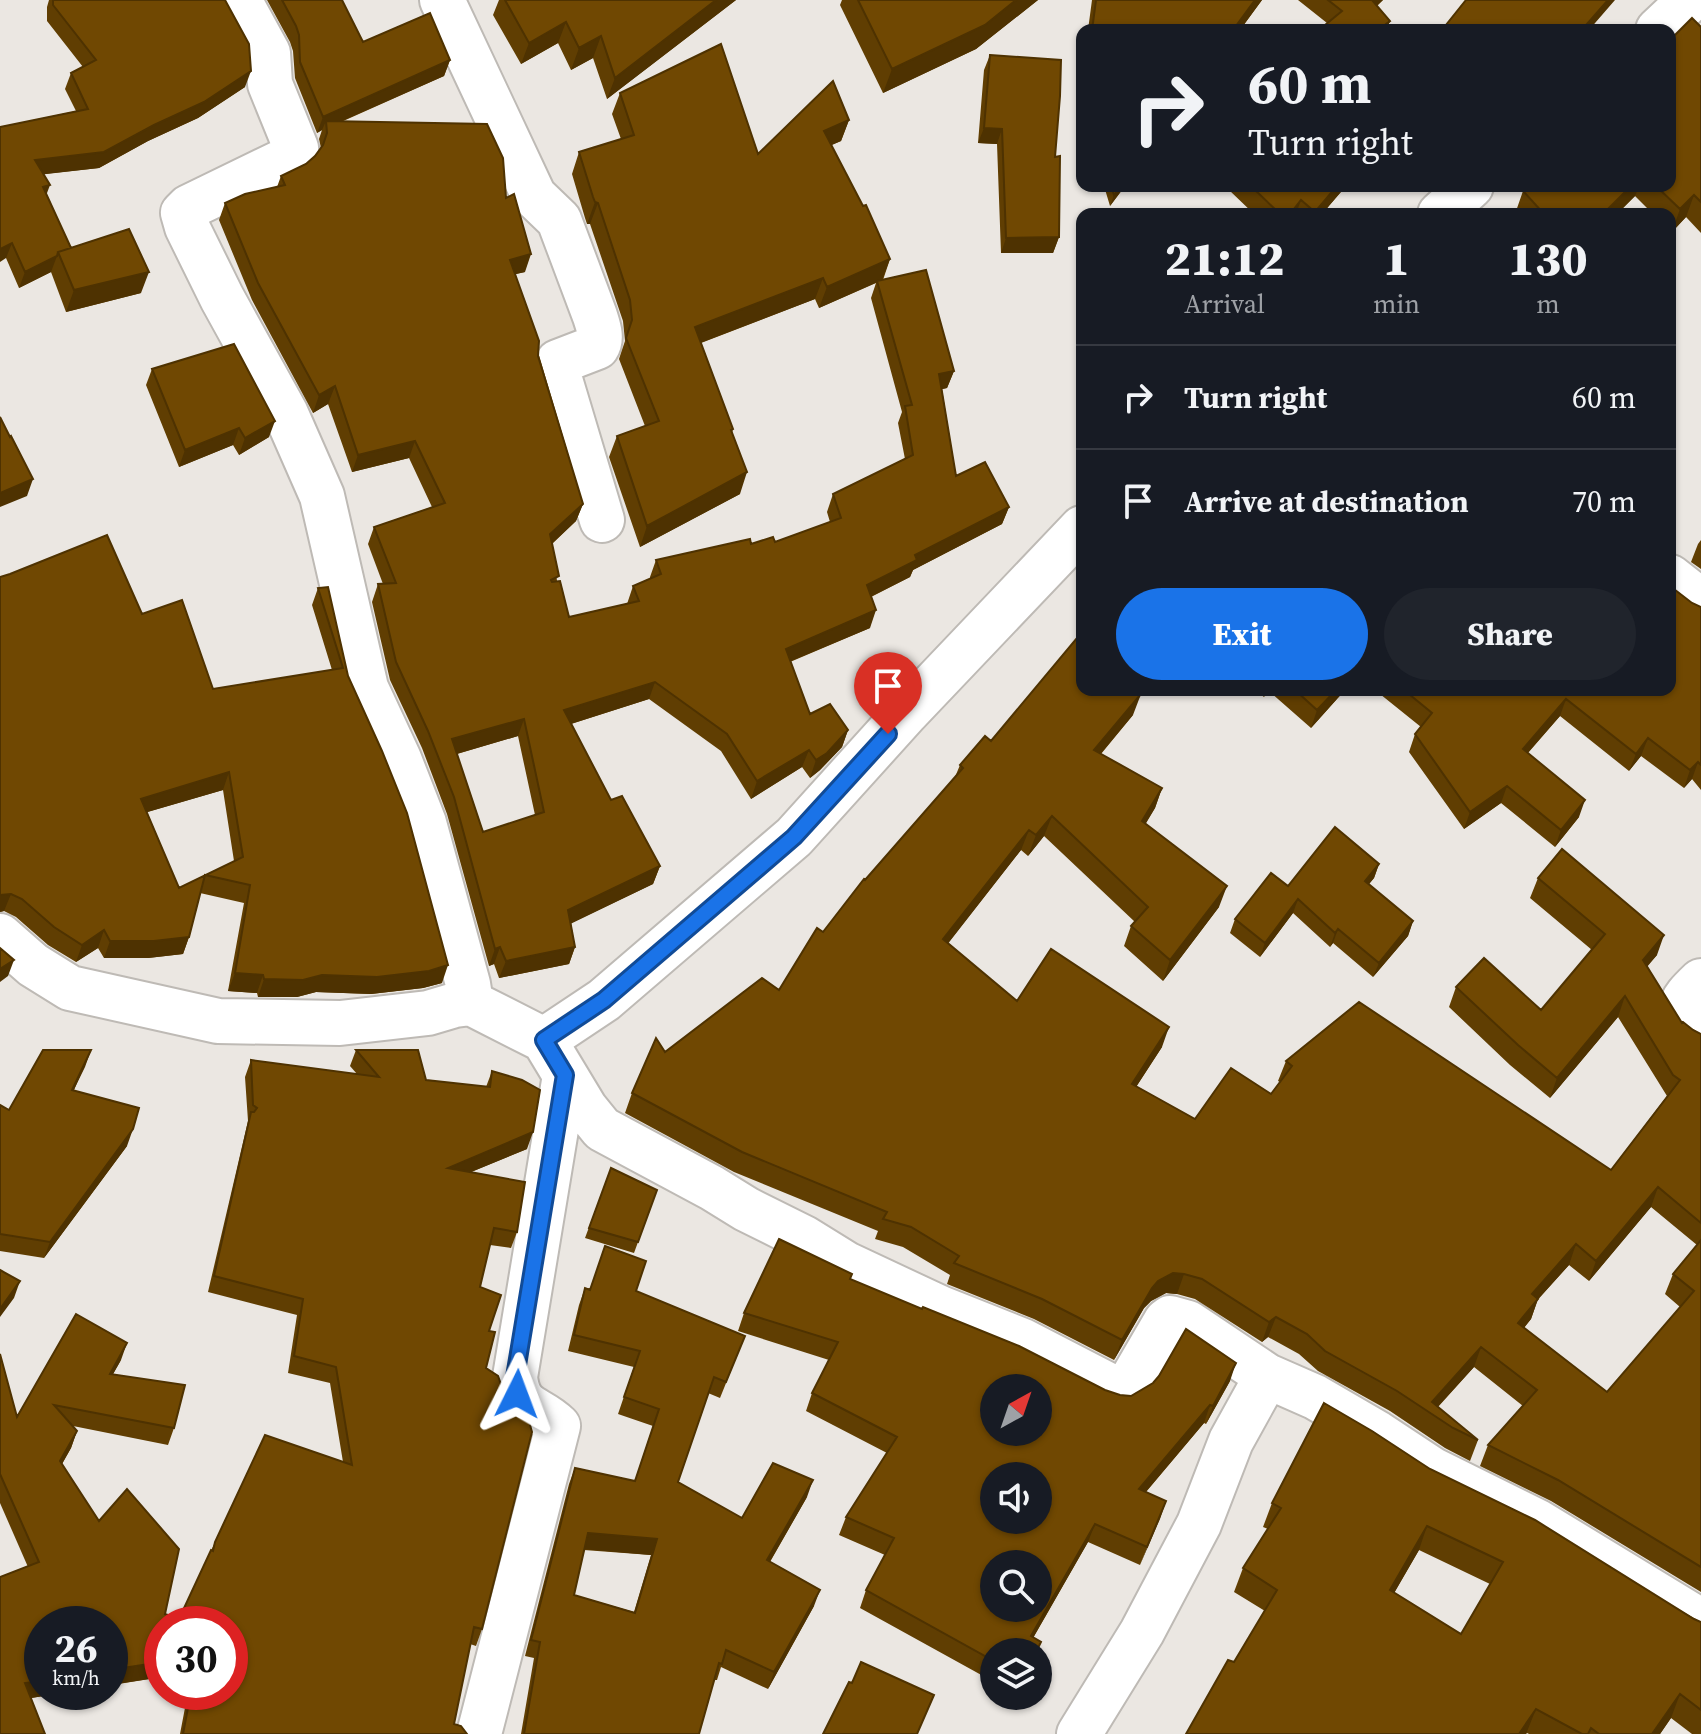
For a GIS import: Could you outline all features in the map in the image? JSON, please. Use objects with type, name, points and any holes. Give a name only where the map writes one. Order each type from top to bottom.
[{"type":"street","points":[[239,0],[268,53],[270,84],[296,148],[288,159],[189,207],[183,213],[222,298],[286,414],[322,496],[366,688],[424,823],[471,1003]]},
{"type":"street","points":[[442,0],[534,196],[559,220],[600,332],[597,347],[558,362],[556,366],[602,520]]},
{"type":"street","points":[[1664,24],[1690,0]]},
{"type":"street","points":[[1447,208],[1464,192]]},
{"type":"street","points":[[479,1734],[558,1426],[517,1394],[515,1377],[555,1058],[604,1000],[794,837],[906,713],[1076,534]]},
{"type":"street","points":[[1676,582],[1701,601]]},
{"type":"street","points":[[0,936],[33,965],[70,988],[218,1021],[340,1023],[428,1013],[471,1003],[555,1058],[585,1108],[602,1129],[804,1238],[846,1264],[940,1308],[1023,1341],[1120,1389],[1131,1381],[1166,1321],[1170,1318],[1188,1323],[1267,1376],[1315,1397],[1433,1470],[1538,1522],[1701,1623]]},
{"type":"street","points":[[1701,981],[1684,997],[1681,1009],[1683,1015],[1701,1031]]},
{"type":"street","points":[[1079,1734],[1157,1605],[1199,1524],[1231,1441],[1267,1376]]},
{"type":"building","points":[[53,0],[225,0],[249,44],[251,71],[204,102],[104,152],[35,160],[50,185],[43,187],[71,248],[58,252],[57,256],[25,272],[12,243],[0,249],[0,127],[88,109],[71,73],[96,60],[53,5]]},
{"type":"building","points":[[282,0],[342,0],[363,42],[430,13],[450,60],[323,117],[300,62],[296,26]]},
{"type":"building","points":[[505,0],[716,0],[615,78],[601,36],[579,48],[566,22],[529,43]]},
{"type":"building","points":[[858,0],[1016,0],[985,25],[892,69]]},
{"type":"building","points":[[1096,0],[1255,0],[1237,24],[1093,24]]},
{"type":"building","points":[[1328,0],[1372,0],[1390,21],[1386,24],[1326,24],[1342,11]]},
{"type":"building","points":[[1466,0],[1608,0],[1587,24],[1447,24]]},
{"type":"building","points":[[1692,18],[1701,27],[1701,202],[1694,195],[1680,209],[1662,192],[1676,192],[1676,34]]},
{"type":"building","points":[[721,44],[758,154],[833,81],[849,120],[824,131],[863,206],[866,205],[890,259],[827,287],[823,278],[695,327],[747,472],[647,526],[617,436],[659,421],[626,338],[632,320],[630,300],[579,152],[634,135],[620,93]]},
{"type":"building","points":[[990,55],[1061,60],[1055,157],[1060,156],[1059,237],[1006,238],[1002,129],[984,128]]},
{"type":"building","points":[[326,121],[487,124],[503,158],[506,198],[514,194],[531,254],[510,260],[539,341],[538,356],[583,504],[550,534],[559,576],[551,580],[560,581],[569,617],[639,601],[633,586],[661,574],[656,560],[750,539],[751,544],[773,537],[775,542],[841,518],[833,494],[913,455],[905,406],[912,405],[877,281],[926,270],[954,371],[939,374],[956,476],[985,462],[1009,507],[915,555],[917,560],[867,585],[876,610],[786,649],[810,714],[830,704],[848,730],[827,753],[816,760],[809,750],[757,781],[727,734],[655,682],[564,710],[611,800],[622,796],[660,866],[568,910],[575,947],[506,961],[500,947],[495,949],[454,797],[396,662],[378,584],[396,583],[374,527],[445,503],[415,441],[358,455],[335,386],[319,395],[258,283],[225,203],[245,194],[285,185],[281,176],[315,156],[327,133]],"holes":[[[524,719],[544,812],[483,832],[452,739]]]},
{"type":"building","points":[[1257,192],[1332,192],[1318,208],[1310,208],[1301,200],[1295,208],[1274,208]]},
{"type":"building","points":[[1524,192],[1625,192],[1609,208],[1539,208]]},
{"type":"building","points":[[129,229],[149,272],[74,290],[58,252]]},
{"type":"building","points":[[234,344],[275,421],[245,438],[239,428],[185,450],[152,369]]},
{"type":"building","points":[[0,417],[33,479],[0,493]]},
{"type":"building","points":[[107,535],[142,614],[182,600],[213,689],[343,668],[318,588],[328,587],[348,676],[407,813],[448,965],[429,971],[377,977],[322,975],[303,980],[264,979],[263,975],[235,973],[250,885],[206,875],[243,857],[229,772],[141,799],[179,888],[205,875],[189,937],[110,941],[104,930],[82,945],[54,927],[22,899],[11,894],[0,895],[0,577]]},
{"type":"building","points":[[1676,591],[1701,607],[1701,765],[1698,762],[1690,770],[1648,738],[1636,754],[1566,699],[1523,749],[1585,800],[1561,830],[1507,786],[1470,812],[1415,734],[1432,713],[1411,696],[1676,696]]},
{"type":"building","points":[[1076,639],[1076,696],[1139,696],[1094,750],[1162,788],[1142,821],[1227,886],[1170,960],[1131,926],[1148,907],[1052,816],[1036,835],[1029,830],[943,939],[1017,1001],[1051,949],[1169,1027],[1132,1084],[1195,1119],[1231,1068],[1271,1094],[1292,1066],[1286,1061],[1359,1002],[1611,1170],[1680,1080],[1673,1075],[1625,996],[1557,1078],[1456,987],[1484,958],[1541,1010],[1605,934],[1538,878],[1562,849],[1664,935],[1643,960],[1682,1023],[1701,1034],[1701,1223],[1658,1187],[1596,1261],[1576,1244],[1532,1294],[1538,1299],[1518,1323],[1607,1392],[1694,1291],[1673,1274],[1701,1240],[1701,1567],[1558,1480],[1488,1445],[1537,1390],[1481,1347],[1432,1402],[1478,1440],[1325,1351],[1307,1334],[1276,1317],[1269,1322],[1202,1279],[1173,1273],[1158,1281],[1122,1340],[1042,1299],[954,1263],[959,1256],[911,1227],[883,1219],[887,1212],[742,1152],[632,1093],[656,1038],[665,1052],[762,978],[779,990],[817,928],[823,932],[864,879],[963,768],[960,765],[985,736],[991,741]]},
{"type":"building","points":[[1302,696],[1330,696],[1317,710]]},
{"type":"building","points":[[1335,827],[1379,864],[1365,881],[1413,921],[1379,963],[1338,929],[1335,933],[1298,899],[1265,943],[1235,919],[1271,873],[1288,886]]},
{"type":"building","points":[[0,948],[14,960],[0,969]]},
{"type":"building","points":[[43,1050],[91,1050],[72,1090],[139,1108],[133,1129],[50,1242],[0,1234],[0,1105],[9,1110]]},
{"type":"building","points":[[356,1050],[418,1050],[426,1080],[490,1087],[492,1071],[522,1080],[540,1090],[533,1132],[448,1168],[525,1182],[517,1232],[494,1228],[480,1287],[501,1295],[489,1331],[495,1332],[486,1368],[498,1376],[510,1401],[527,1414],[532,1432],[482,1629],[474,1627],[454,1724],[461,1726],[467,1734],[183,1734],[188,1710],[248,1710],[248,1606],[185,1606],[265,1435],[352,1465],[336,1367],[294,1356],[303,1299],[214,1276],[251,1112],[257,1108],[253,1105],[251,1060],[379,1077]]},
{"type":"building","points":[[611,1168],[657,1190],[638,1242],[589,1228]]},
{"type":"building","points":[[779,1239],[852,1274],[850,1279],[1019,1346],[1120,1395],[1131,1396],[1153,1383],[1186,1329],[1236,1363],[1213,1406],[1210,1405],[1139,1489],[1166,1501],[1147,1547],[1095,1524],[1052,1599],[1052,1550],[980,1550],[980,1622],[1039,1622],[1031,1636],[1034,1638],[980,1638],[980,1653],[866,1590],[894,1538],[846,1517],[897,1437],[812,1393],[838,1342],[744,1313]]},
{"type":"building","points":[[605,1246],[646,1261],[636,1291],[745,1336],[726,1382],[714,1377],[678,1482],[742,1518],[773,1463],[813,1480],[767,1560],[820,1590],[774,1672],[726,1650],[722,1664],[719,1663],[699,1734],[524,1734],[540,1642],[531,1640],[575,1468],[635,1481],[659,1409],[624,1397],[640,1351],[574,1335],[585,1288],[590,1290]],"holes":[[[588,1533],[657,1539],[635,1613],[574,1595]]]},
{"type":"building","points":[[0,1270],[20,1281],[0,1309]]},
{"type":"building","points":[[76,1314],[127,1343],[110,1374],[185,1385],[174,1428],[54,1405],[77,1431],[60,1461],[99,1521],[127,1489],[179,1549],[167,1606],[144,1606],[144,1665],[128,1667],[128,1606],[24,1606],[24,1710],[36,1710],[45,1734],[0,1734],[0,1577],[39,1562],[0,1474],[0,1354],[17,1417]]},
{"type":"building","points":[[1324,1403],[1430,1469],[1535,1520],[1701,1622],[1701,1710],[1680,1694],[1652,1734],[1599,1734],[1591,1728],[1588,1734],[1582,1734],[1536,1709],[1519,1734],[1186,1734],[1228,1660],[1234,1662],[1277,1590],[1243,1568],[1281,1508],[1272,1503]],"holes":[[[1427,1526],[1503,1562],[1461,1634],[1390,1590]]]},
{"type":"building","points":[[861,1662],[934,1695],[917,1734],[823,1734]]},
{"type":"route","points":[[517,1394],[515,1377],[565,1075],[544,1040],[604,1000],[794,837],[888,734]]}]
